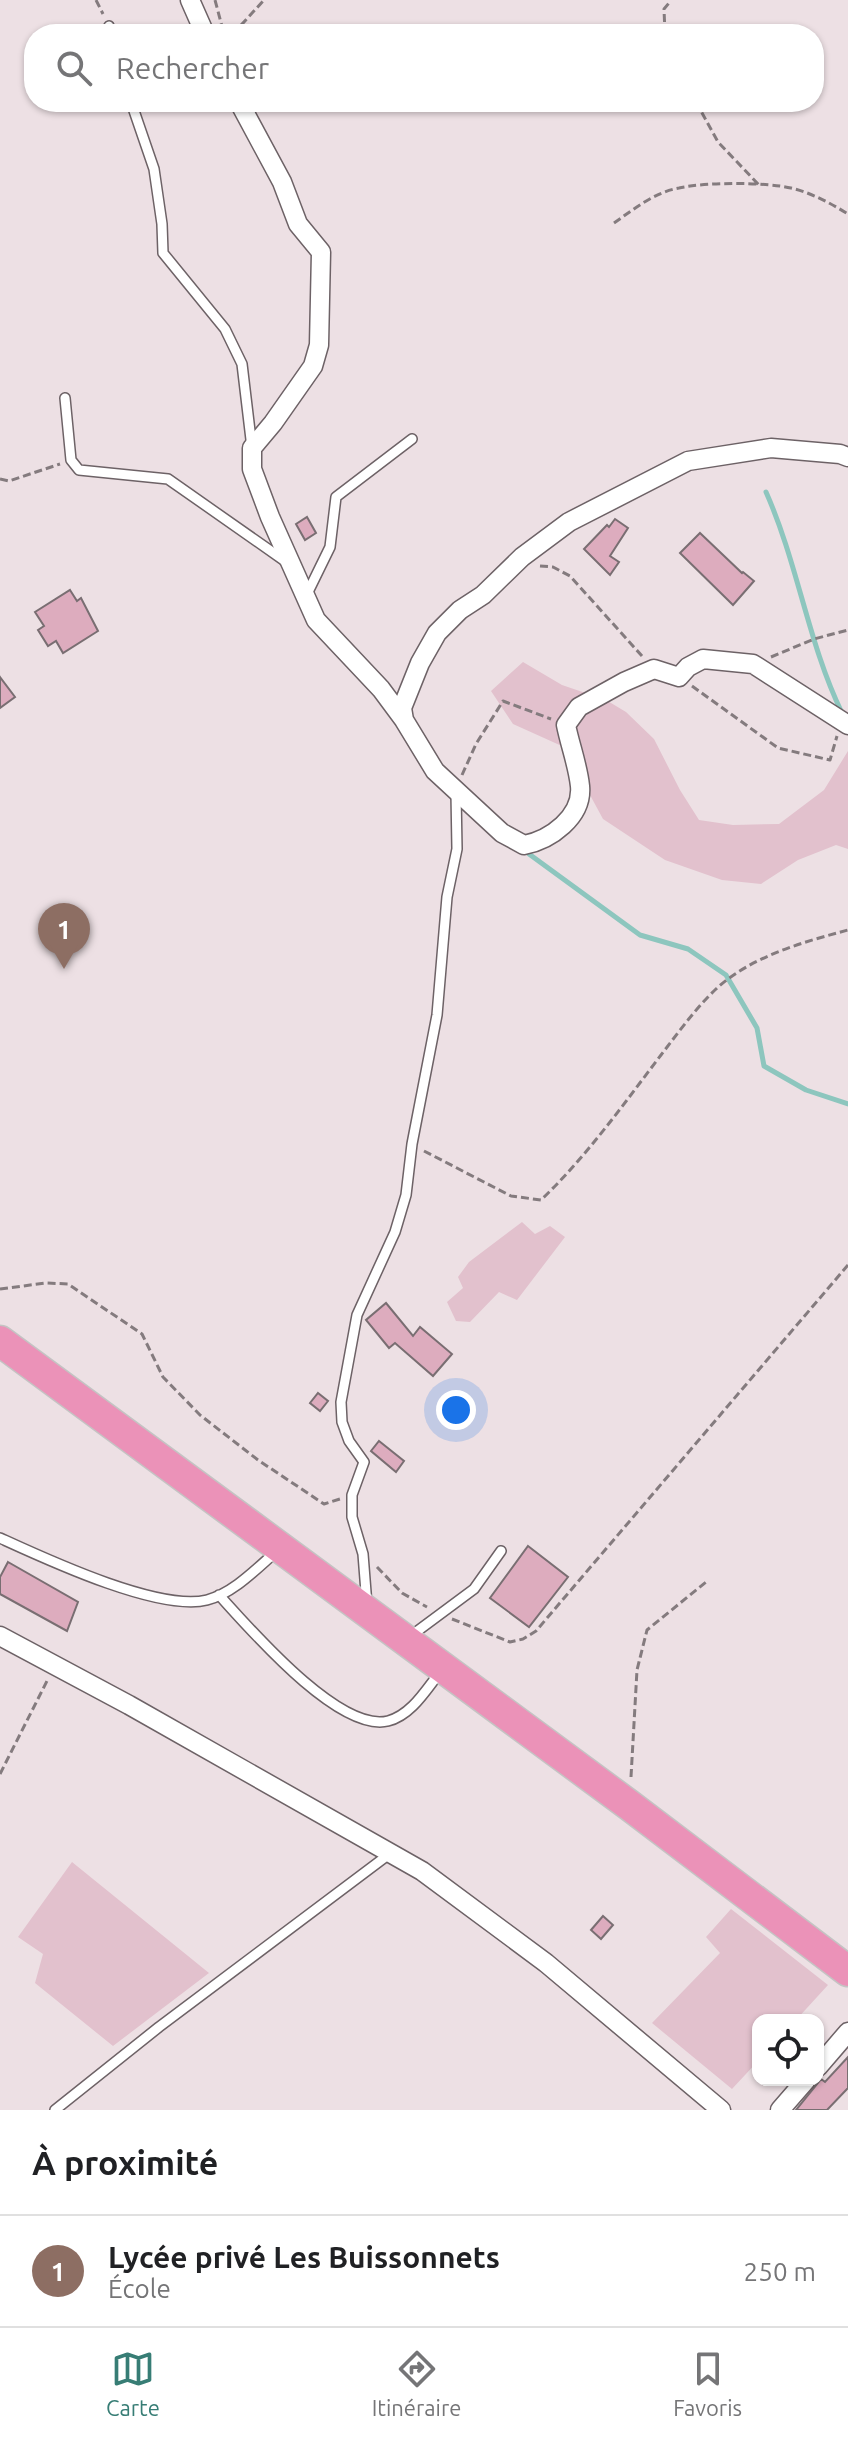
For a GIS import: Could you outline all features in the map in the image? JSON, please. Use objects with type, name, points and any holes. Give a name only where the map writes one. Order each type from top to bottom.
[{"type":"highway","points":[[0,1341],[629,1805],[848,1971]]},
{"type":"street","points":[[190,0],[201,24]]},
{"type":"street","points":[[244,112],[282,182],[298,224],[321,252],[319,345],[313,366],[252,448],[252,469],[288,563],[316,620],[381,689],[435,771],[502,833],[524,845],[552,835],[568,820],[581,788],[566,725],[579,707],[654,669],[679,677],[688,667],[703,659],[753,664],[844,723]]},
{"type":"street","points":[[404,720],[402,708],[420,663],[437,633],[522,557],[569,522],[688,461],[771,448],[848,457]]},
{"type":"street","points":[[0,1636],[422,1871],[546,1963],[721,2110]]},
{"type":"street","points":[[824,2060],[848,2032]]},
{"type":"street","points":[[780,2110],[801,2086]]},
{"type":"lane","points":[[134,112],[154,169],[163,253],[225,329],[242,364],[252,448]]},
{"type":"lane","points":[[65,398],[71,460],[79,470],[168,479],[288,563]]},
{"type":"lane","points":[[305,597],[330,547],[336,497],[412,439]]},
{"type":"lane","points":[[368,1612],[363,1554],[352,1517],[352,1495],[364,1462],[349,1441],[342,1422],[341,1402],[357,1315],[395,1232],[406,1195],[412,1144],[437,1015],[447,897],[457,849],[456,790]]},
{"type":"lane","points":[[0,1538],[80,1573],[174,1602],[194,1602],[219,1595],[238,1584],[280,1548]]},
{"type":"lane","points":[[405,1640],[474,1589],[501,1551]]},
{"type":"lane","points":[[219,1595],[259,1640],[315,1692],[375,1722],[391,1720],[409,1710],[443,1668]]},
{"type":"lane","points":[[55,2110],[159,2027],[392,1852]]},
{"type":"path","points":[[215,0],[221,24]]},
{"type":"path","points":[[242,24],[264,0]]},
{"type":"path","points":[[665,24],[664,9],[668,0]]},
{"type":"path","points":[[702,112],[718,142],[760,186]]},
{"type":"path","points":[[614,223],[651,198],[679,188],[790,188],[825,200],[848,214]]},
{"type":"path","points":[[0,479],[9,481],[71,460]]},
{"type":"path","points":[[540,566],[553,567],[570,576],[654,669]]},
{"type":"path","points":[[753,664],[814,639],[848,630]]},
{"type":"path","points":[[679,677],[778,748],[830,760],[844,723]]},
{"type":"path","points":[[456,790],[476,744],[503,701],[566,725]]},
{"type":"path","points":[[412,1144],[511,1196],[541,1200],[570,1173],[717,988],[762,959],[795,945],[848,930]]},
{"type":"path","points":[[363,1554],[402,1593],[440,1613],[510,1642],[523,1639],[536,1631],[848,1265]]},
{"type":"path","points":[[0,1289],[46,1283],[68,1284],[142,1334],[163,1377],[200,1415],[258,1460],[324,1504],[352,1495]]},
{"type":"path","points":[[629,1805],[637,1670],[647,1630],[706,1582]]},
{"type":"path","points":[[0,1774],[55,1665]]},
{"type":"shaded area","points":[[523,662],[562,685],[606,700],[626,712],[654,739],[699,820],[733,825],[779,824],[824,790],[848,751],[848,849],[836,845],[798,860],[761,884],[722,880],[665,860],[603,819],[564,747],[513,724],[491,691]]},
{"type":"shaded area","points":[[522,1222],[535,1234],[550,1226],[565,1237],[517,1300],[499,1292],[470,1322],[456,1321],[447,1302],[463,1288],[458,1277],[469,1262]]},
{"type":"shaded area","points":[[72,1862],[209,1973],[113,2046],[35,1983],[43,1954],[18,1937]]},
{"type":"shaded area","points":[[731,1909],[828,1985],[801,2014],[752,2014],[752,2067],[732,2089],[652,2023],[720,1953],[706,1937]]},
{"type":"building","points":[[307,517],[316,533],[305,540],[296,524]]},
{"type":"building","points":[[615,519],[628,528],[610,556],[619,562],[610,575],[584,549]]},
{"type":"building","points":[[700,533],[754,581],[733,605],[680,553]]},
{"type":"building","points":[[70,590],[77,601],[81,598],[98,631],[63,653],[56,641],[48,646],[38,630],[44,626],[35,612]]},
{"type":"building","points":[[0,677],[15,697],[0,708]]},
{"type":"building","points":[[386,1303],[413,1336],[420,1327],[452,1354],[433,1376],[395,1343],[389,1348],[366,1320]]},
{"type":"building","points":[[318,1393],[328,1401],[320,1411],[310,1403]]},
{"type":"building","points":[[379,1441],[404,1461],[396,1472],[371,1451]]},
{"type":"building","points":[[528,1546],[568,1577],[529,1627],[490,1598]]},
{"type":"building","points":[[8,1562],[78,1602],[67,1631],[0,1594],[0,1577]]},
{"type":"building","points":[[603,1916],[613,1925],[601,1939],[591,1930]]},
{"type":"building","points":[[848,2057],[848,2088],[827,2110],[796,2110],[815,2086],[824,2086]]},
{"type":"waterway","points":[[766,492],[787,547],[820,659],[842,713]]},
{"type":"waterway","points":[[529,854],[640,935],[688,949],[726,975],[757,1028],[764,1066],[806,1090],[848,1104]]},
{"type":"place","name":"Lycée privé Les Buissonnets","points":[[64,969]]}]
